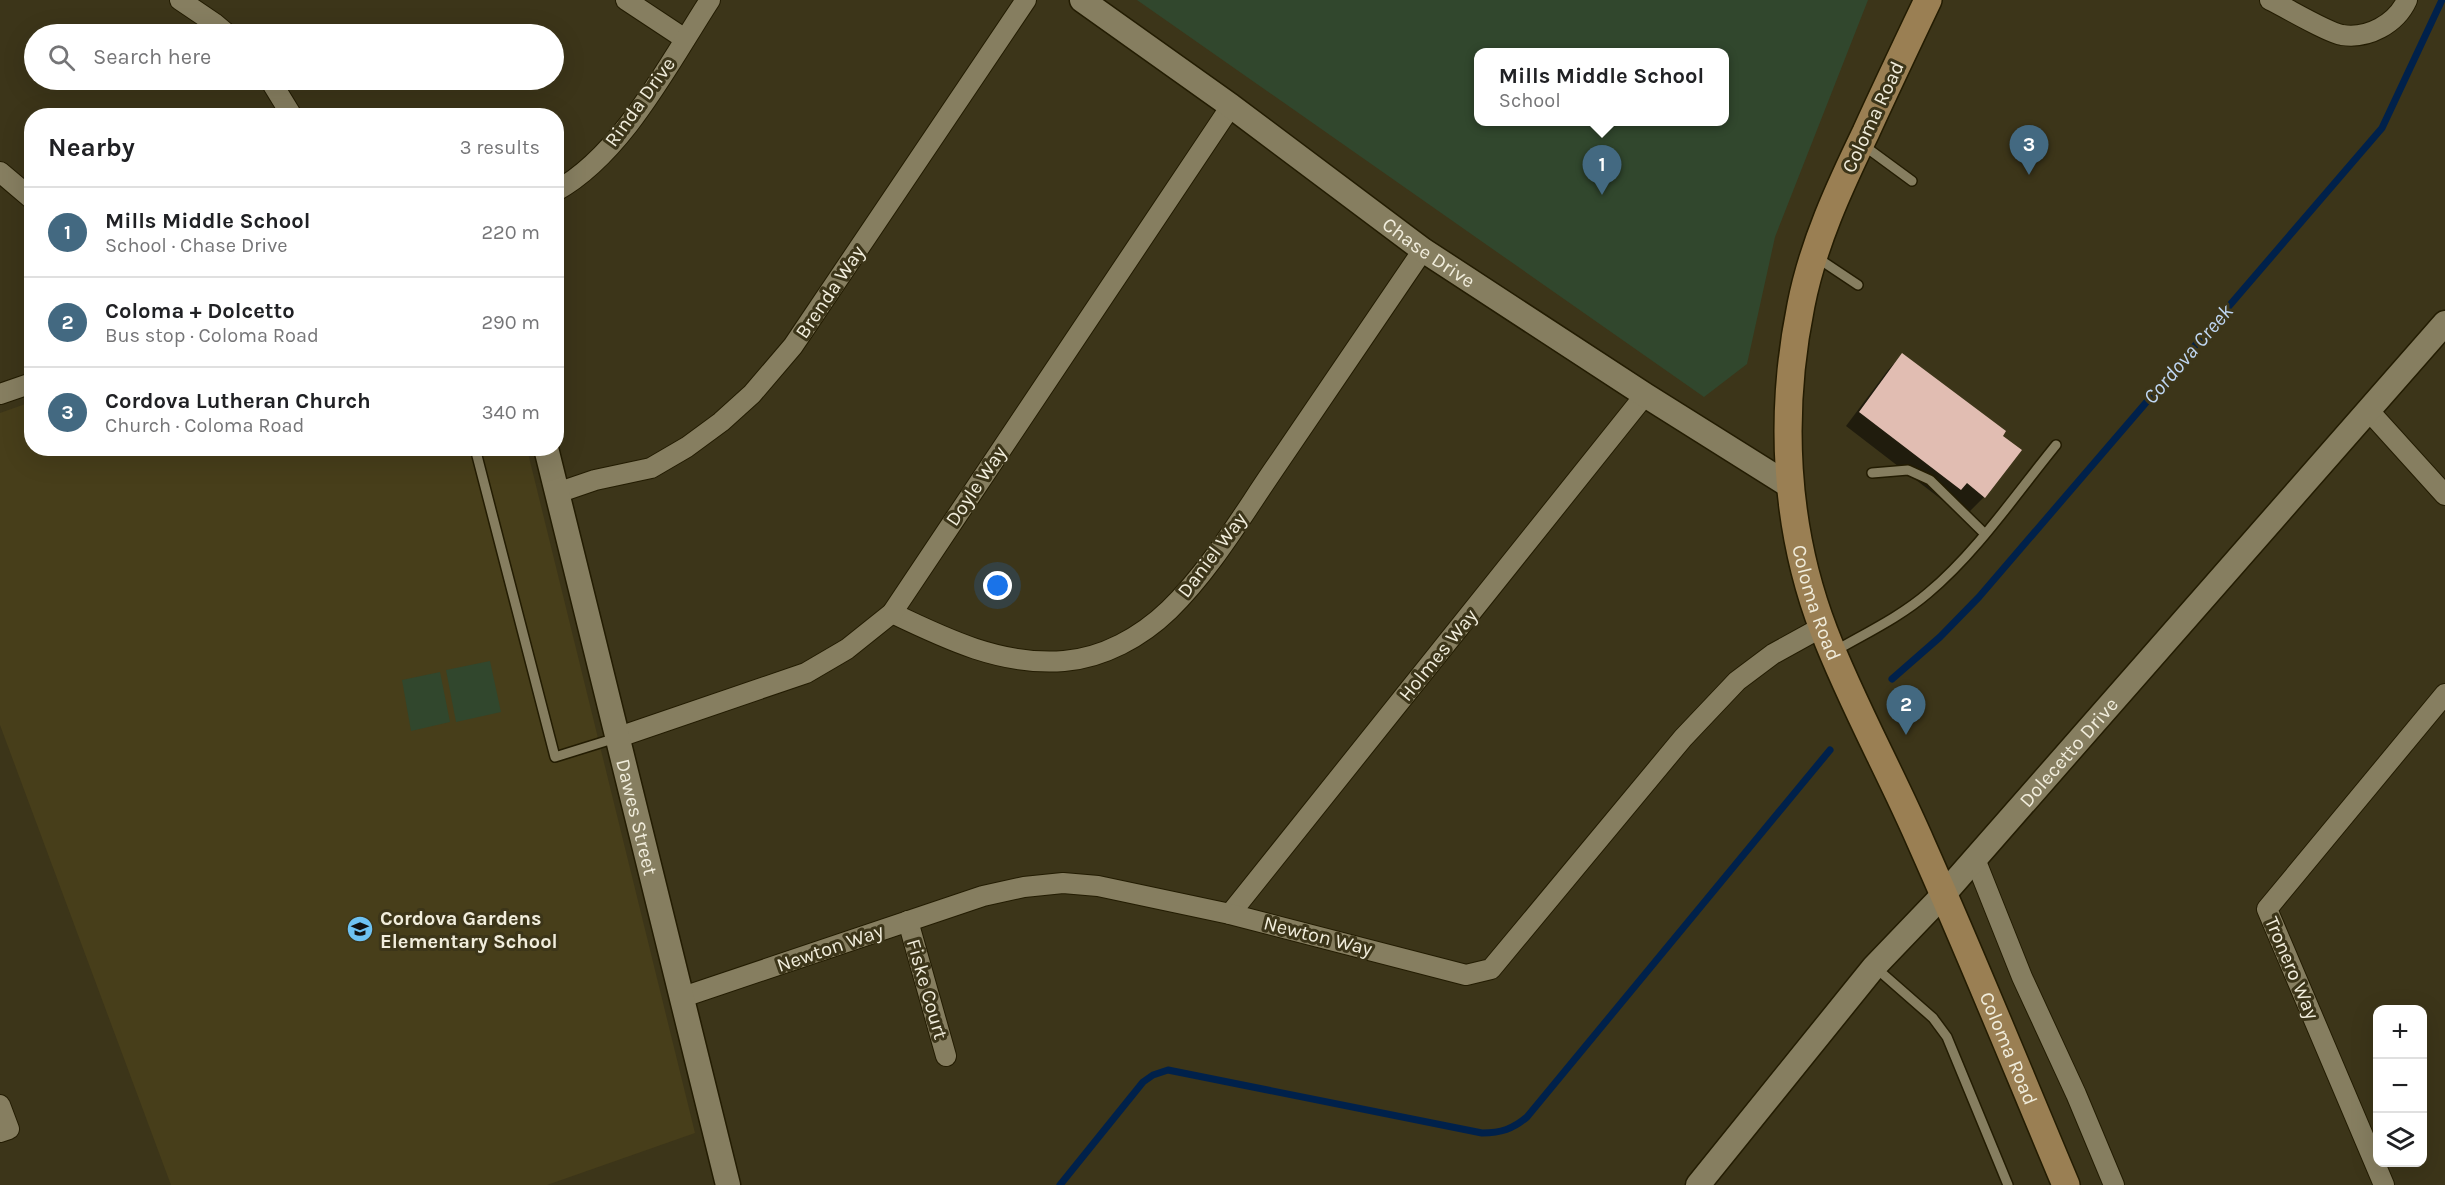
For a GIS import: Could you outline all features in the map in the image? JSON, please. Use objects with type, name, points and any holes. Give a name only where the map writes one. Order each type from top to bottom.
[{"type":"main road","name":"Coloma Road","points":[[1928,0],[1860,143],[1824,225],[1814,255],[1801,303],[1791,363],[1787,424],[1790,486],[1807,575],[1822,627],[1944,894],[2066,1185]]},
{"type":"street","points":[[180,0],[213,24]]},
{"type":"street","points":[[627,0],[685,39]]},
{"type":"street","name":"Rinda Drive","points":[[564,185],[591,166],[617,140],[710,0]]},
{"type":"street","name":"Brenda Way","points":[[557,493],[595,480],[651,468],[721,422],[752,394],[793,346],[1026,0]]},
{"type":"street","name":"Chase Drive","points":[[1082,0],[1231,106],[1423,250],[1645,395],[1790,486]]},
{"type":"street","points":[[2270,0],[2340,35],[2373,32],[2390,22],[2407,0]]},
{"type":"street","points":[[276,90],[287,108]]},
{"type":"street","name":"Doyle Way","points":[[616,738],[806,673],[847,649],[892,612],[1231,106]]},
{"type":"street","points":[[0,172],[24,192]]},
{"type":"street","name":"Daniel Way","points":[[892,612],[934,633],[994,656],[1065,661],[1124,644],[1150,626],[1201,577],[1423,250]]},
{"type":"street","name":"Dolecetto Drive","points":[[1698,1185],[1874,967],[1944,894],[2445,323]]},
{"type":"street","points":[[0,394],[24,386]]},
{"type":"street","name":"Holmes Way","points":[[1230,914],[1645,395]]},
{"type":"street","points":[[2369,411],[2445,495]]},
{"type":"street","name":"Dawes Street","points":[[548,456],[728,1185]]},
{"type":"street","name":"Newton Way","points":[[683,997],[983,896],[1024,887],[1063,883],[1098,886],[1230,914],[1467,975],[1491,969],[1683,738],[1737,681],[1773,654],[1822,627]]},
{"type":"street","name":"Tronero Way","points":[[2384,1185],[2267,909],[2445,694]]},
{"type":"street","points":[[1975,859],[2022,977],[2076,1094],[2114,1185]]},
{"type":"street","name":"Fiske Court","points":[[908,921],[946,1056]]},
{"type":"street","points":[[0,1105],[9,1129],[0,1132]]},
{"type":"lane","points":[[1860,143],[1912,181]]},
{"type":"lane","points":[[1814,255],[1858,285]]},
{"type":"lane","points":[[1833,652],[1894,618],[1928,593],[1965,557],[2056,445]]},
{"type":"lane","points":[[477,456],[555,758],[616,738]]},
{"type":"lane","points":[[1872,473],[1908,470],[1930,480],[1984,533]]},
{"type":"lane","points":[[1874,967],[1925,1010],[1947,1037],[2008,1185]]},
{"type":"shaded area","name":"Cordova Gardens Elementary School","points":[[24,404],[24,456],[529,456],[695,1133],[547,1185],[171,1185],[0,725],[0,413]]},
{"type":"green space","points":[[1137,0],[1868,0],[1775,237],[1747,364],[1704,397]]},
{"type":"green space","points":[[490,661],[501,712],[456,722],[446,670]]},
{"type":"green space","points":[[440,672],[450,722],[411,731],[402,680]]},
{"type":"building","points":[[1902,353],[2006,431],[2003,436],[2022,450],[1985,498],[1967,483],[1961,490],[1859,412]]},
{"type":"waterway","name":"Cordova Creek","points":[[1892,679],[1940,637],[1979,597],[2382,128],[2442,0]]},
{"type":"waterway","points":[[1060,1185],[1143,1082],[1153,1075],[1168,1070],[1482,1133],[1501,1131],[1517,1125],[1527,1117],[1830,750]]},
{"type":"place","name":"Cordova Lutheran Church","points":[[2029,175]]},
{"type":"place","name":"Mills Middle School","points":[[1602,195]]},
{"type":"place","name":"Coloma + Dolcetto","points":[[1906,735]]},
{"type":"place","name":"Cordova Gardens Elementary School","points":[[360,929]]}]
